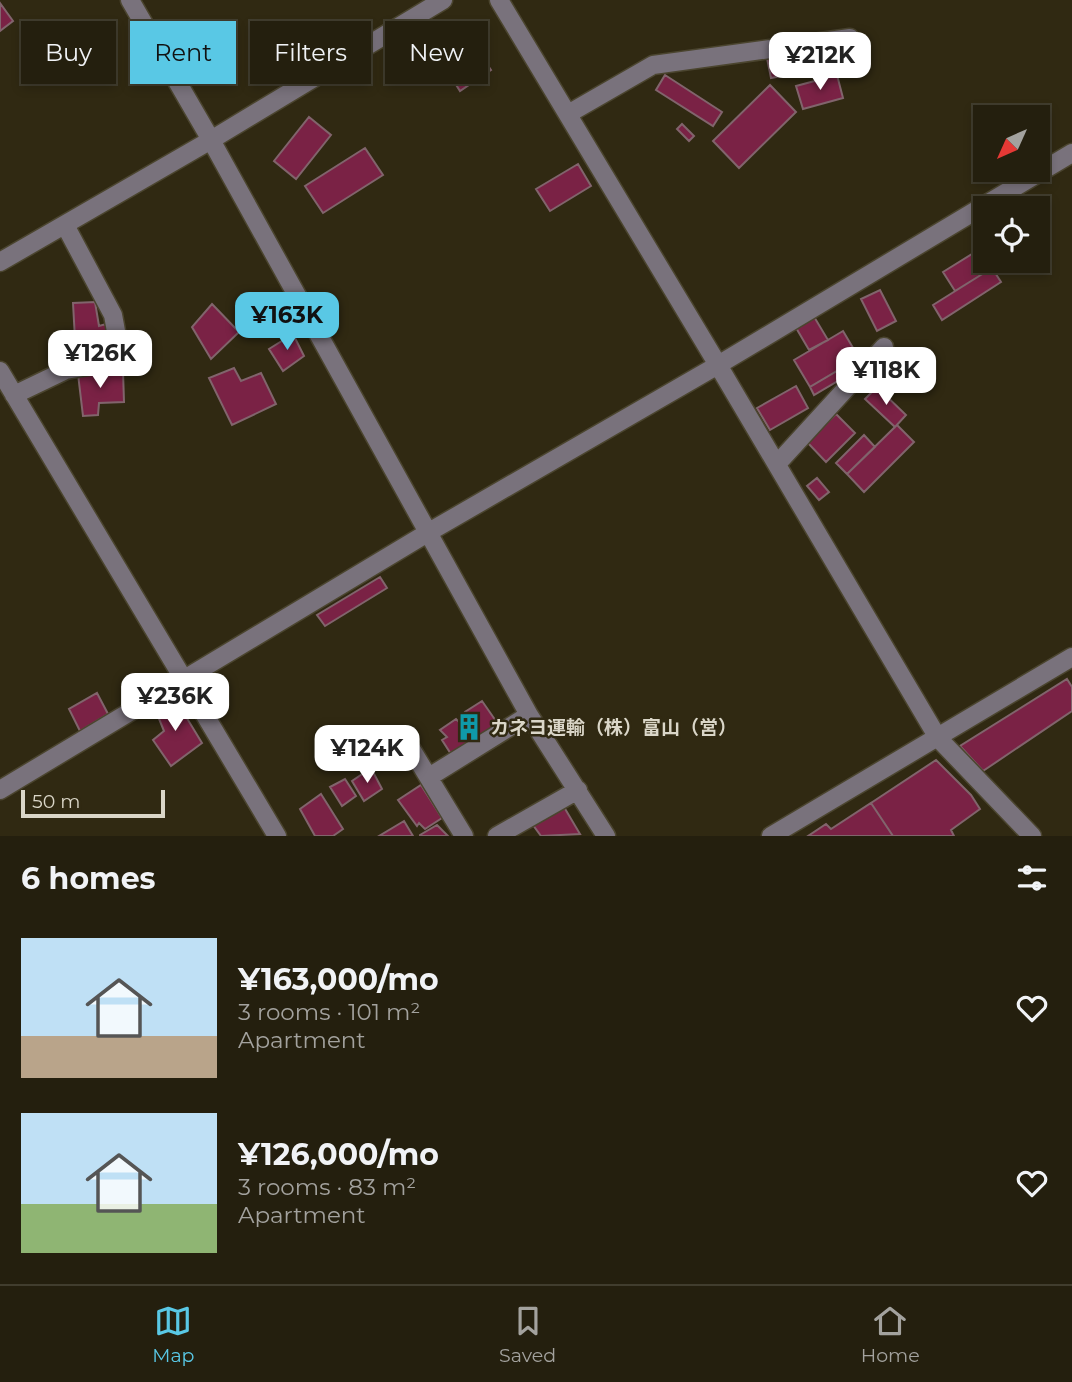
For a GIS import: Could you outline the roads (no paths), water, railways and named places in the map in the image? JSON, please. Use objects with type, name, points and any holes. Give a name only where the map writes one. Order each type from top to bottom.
[{"type":"street","points":[[130,0],[211,140],[529,715],[606,836]]},
{"type":"street","points":[[0,262],[211,140],[443,0]]},
{"type":"street","points":[[499,0],[938,737],[1032,836]]},
{"type":"street","points":[[568,114],[653,65],[849,38]]},
{"type":"street","points":[[0,790],[429,532],[718,365],[1072,153]]},
{"type":"street","points":[[14,396],[66,370],[105,363],[118,342],[113,315],[65,225]]},
{"type":"street","points":[[777,464],[884,347]]},
{"type":"street","points":[[0,371],[277,836]]},
{"type":"street","points":[[771,836],[1072,657]]},
{"type":"street","points":[[429,778],[529,715]]},
{"type":"street","points":[[410,747],[464,836]]},
{"type":"street","points":[[497,836],[578,790]]},
{"type":"place","name":"カネヨ運輸（株）富山（営）","points":[[469,727]]}]
